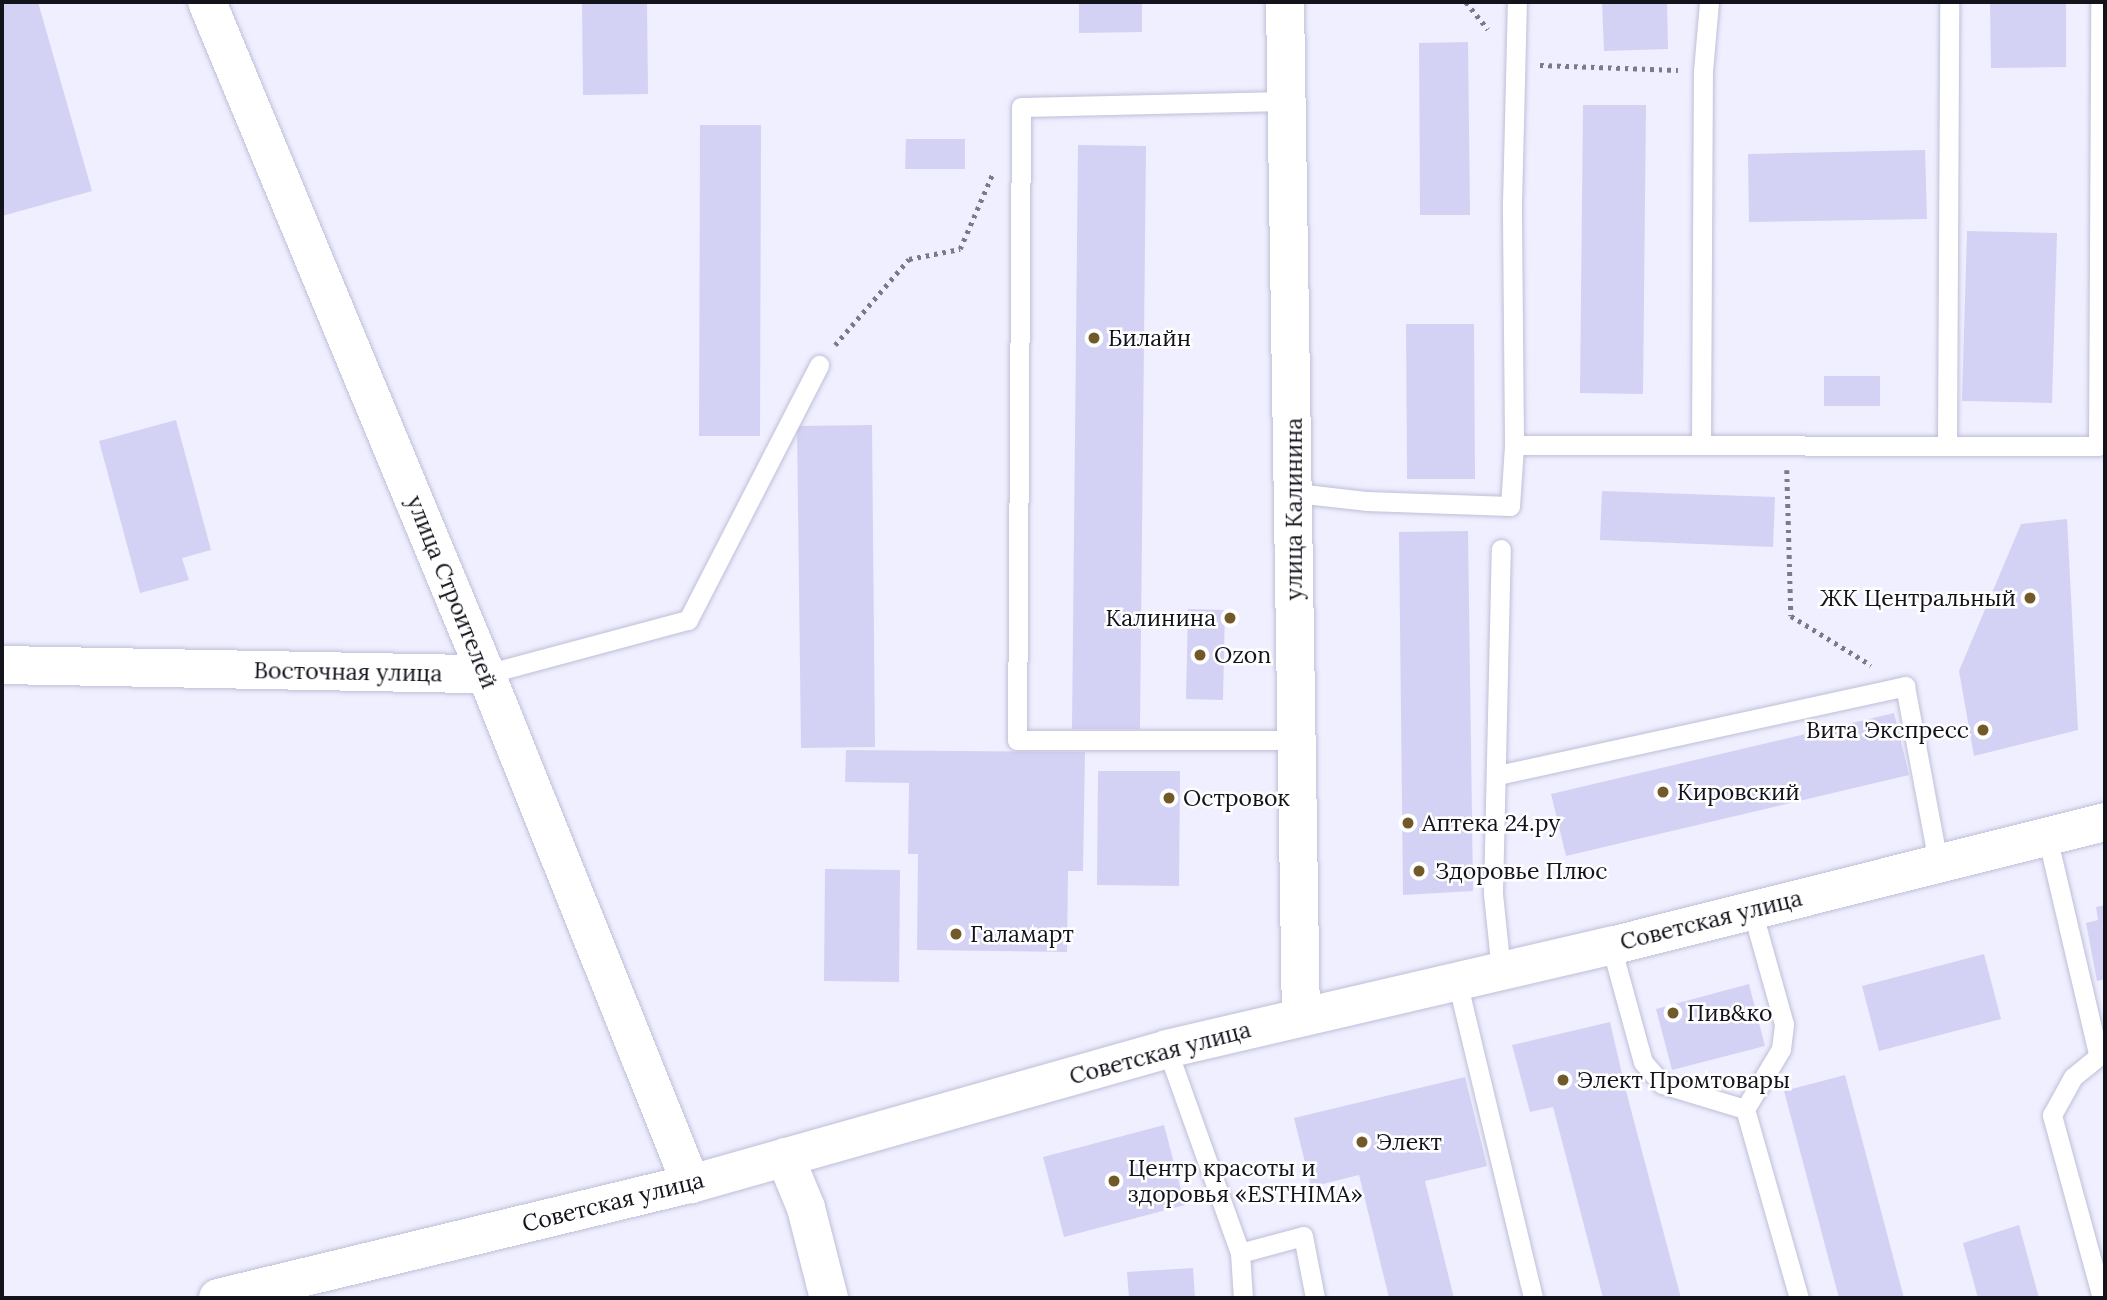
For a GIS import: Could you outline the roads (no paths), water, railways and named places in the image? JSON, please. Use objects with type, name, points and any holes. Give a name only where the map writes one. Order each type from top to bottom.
[{"type":"street","name":"улица Строителей","points":[[207,2],[486,674],[691,1184]]},
{"type":"street","name":"улица Калинина","points":[[1285,2],[1296,493],[1294,740],[1301,1016]]},
{"type":"street","name":"Восточная улица","points":[[2,665],[486,674]]},
{"type":"street","name":"Советская улица","points":[[218,1298],[691,1184],[1167,1049],[1611,946],[2105,822]]},
{"type":"street","points":[[785,1157],[806,1208],[829,1298]]},
{"type":"lane","points":[[1296,493],[1366,501],[1510,506],[1514,445],[1517,2]]},
{"type":"lane","points":[[1701,444],[1703,71],[1709,2]]},
{"type":"lane","points":[[1947,444],[1949,2]]},
{"type":"lane","points":[[1514,445],[2098,446],[2100,2]]},
{"type":"lane","points":[[1286,101],[1021,107],[1017,740],[1294,740]]},
{"type":"lane","name":"Восточная улица","points":[[486,674],[688,620],[819,365]]},
{"type":"lane","points":[[1501,549],[1493,893],[1501,971]]},
{"type":"lane","points":[[1497,775],[1905,686],[1938,862]]},
{"type":"lane","points":[[2047,836],[2101,1052],[2073,1077],[2052,1115],[2102,1298]]},
{"type":"lane","points":[[1752,910],[1784,1024],[1781,1049],[1745,1109],[1799,1298]]},
{"type":"lane","points":[[1611,946],[1643,1062],[1662,1084],[1745,1109]]},
{"type":"lane","points":[[1457,981],[1533,1298]]},
{"type":"lane","points":[[1167,1049],[1240,1253],[1243,1298]]},
{"type":"lane","points":[[1240,1253],[1303,1236],[1315,1298]]},
{"type":"place","name":"Билайн","points":[[1094,338]]},
{"type":"place","name":"ЖК Центральный","points":[[2030,598]]},
{"type":"place","name":"Калинина","points":[[1230,618]]},
{"type":"place","name":"Ozon","points":[[1200,655]]},
{"type":"place","name":"Вита Экспресс","points":[[1983,730]]},
{"type":"place","name":"Кировский","points":[[1663,792]]},
{"type":"place","name":"Островок","points":[[1169,798]]},
{"type":"place","name":"Аптека 24.ру","points":[[1408,823]]},
{"type":"place","name":"Здоровье Плюс","points":[[1419,871]]},
{"type":"place","name":"Галамарт","points":[[956,934]]},
{"type":"place","name":"Пив&ко","points":[[1673,1013]]},
{"type":"place","name":"Элект Промтовары","points":[[1563,1080]]},
{"type":"place","name":"Элект","points":[[1362,1142]]},
{"type":"place","name":"Центр красоты и здоровья «ESTHIMA»","points":[[1114,1181]]}]
